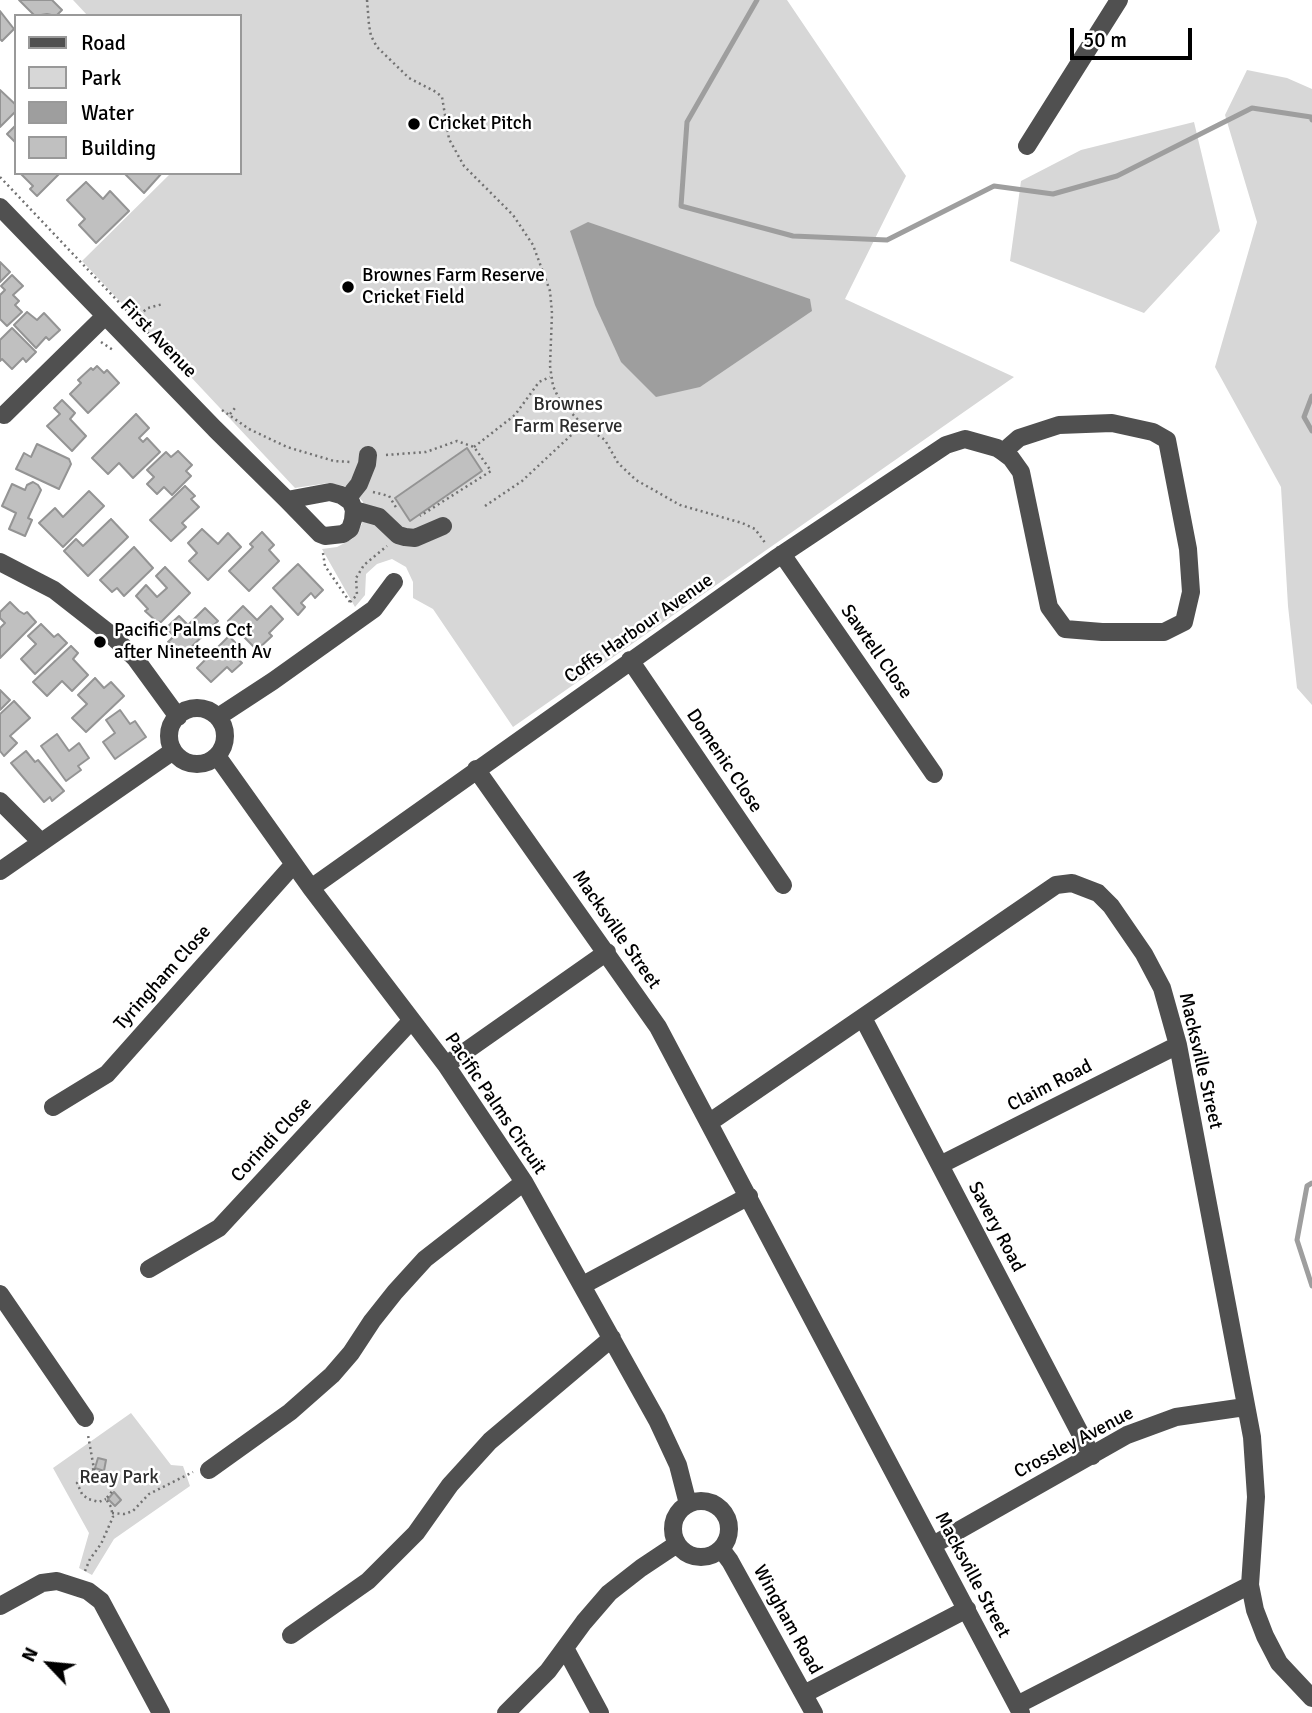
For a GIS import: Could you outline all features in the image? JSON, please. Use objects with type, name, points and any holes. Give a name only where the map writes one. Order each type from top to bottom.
[{"type":"street","points":[[1027,146],[1119,0]]},
{"type":"street","name":"First Avenue","points":[[0,207],[325,536],[343,534],[350,529],[351,504]]},
{"type":"street","points":[[4,415],[105,316]]},
{"type":"street","points":[[1112,423],[1153,432],[1167,440],[1188,549],[1191,592],[1184,622],[1164,632],[1065,629],[1049,607],[1021,472],[1003,452],[1019,438],[1059,425],[1112,423]]},
{"type":"street","name":"Coffs Harbour Avenue","points":[[311,888],[630,660],[775,551],[946,445],[965,439],[983,442],[1003,452]]},
{"type":"street","points":[[351,504],[368,459]]},
{"type":"street","points":[[287,500],[330,492],[379,517],[398,535],[405,537],[415,538],[443,526]]},
{"type":"street","name":"Sawtell Close","points":[[775,551],[934,774]]},
{"type":"street","points":[[0,562],[54,590],[109,632],[135,657],[178,717]]},
{"type":"street","points":[[218,717],[374,610],[394,582]]},
{"type":"street","name":"Domenic Close","points":[[630,660],[783,886]]},
{"type":"street","points":[[200,708],[218,717],[225,735],[224,744],[217,756],[202,764],[194,764],[180,758],[173,751],[169,734],[178,717],[185,711],[200,708]]},
{"type":"street","points":[[0,871],[173,751]]},
{"type":"street","name":"Pacific Palms Circuit","points":[[217,756],[311,888],[446,1065],[524,1182],[583,1284],[678,1465],[688,1504]]},
{"type":"street","name":"Macksville Street","points":[[476,769],[659,1027],[1019,1709]]},
{"type":"street","points":[[0,801],[41,842]]},
{"type":"street","name":"Tyringham Close","points":[[53,1107],[107,1074],[294,864]]},
{"type":"street","name":"Macksville Street","points":[[710,1122],[1056,885],[1072,883],[1098,892],[1144,954],[1162,988],[1178,1045],[1252,1437],[1256,1497],[1250,1585],[1258,1618],[1279,1663],[1312,1698]]},
{"type":"street","points":[[446,1065],[607,952]]},
{"type":"street","name":"Savery Road","points":[[863,1018],[1092,1456]]},
{"type":"street","name":"Corindi Close","points":[[149,1269],[219,1228],[411,1021]]},
{"type":"street","name":"Claim Road","points":[[940,1165],[1178,1045]]},
{"type":"street","points":[[209,1471],[290,1412],[332,1375],[395,1292],[425,1259],[524,1182]]},
{"type":"street","points":[[583,1284],[749,1196]]},
{"type":"street","points":[[0,1294],[85,1418]]},
{"type":"street","points":[[291,1635],[368,1581],[416,1534],[450,1485],[490,1441],[612,1338]]},
{"type":"street","name":"Crossley Avenue","points":[[933,1545],[1127,1435],[1176,1417],[1245,1407]]},
{"type":"street","points":[[709,1503],[716,1505],[725,1514],[729,1528],[721,1549],[706,1557],[697,1557],[683,1551],[677,1544],[673,1535],[674,1519],[688,1504],[709,1503]]},
{"type":"street","points":[[506,1713],[548,1671],[609,1593],[640,1568],[677,1544]]},
{"type":"street","name":"Wingham Road","points":[[721,1549],[814,1713]]},
{"type":"street","points":[[0,1606],[42,1583],[57,1581],[88,1591],[101,1601],[161,1713]]},
{"type":"street","points":[[1019,1709],[1250,1585]]},
{"type":"street","points":[[804,1694],[967,1609]]},
{"type":"street","points":[[565,1648],[600,1713]]},
{"type":"path","points":[[368,0],[367,18],[377,47],[409,78],[442,97],[449,139],[464,166],[513,215],[533,245],[550,291],[551,377],[560,401],[583,425],[605,440],[618,464],[636,480],[680,505],[754,529],[775,551]]},
{"type":"path","points":[[0,177],[171,358]]},
{"type":"path","points":[[135,318],[148,308],[163,304]]},
{"type":"path","points":[[474,447],[515,415],[539,382],[551,377]]},
{"type":"path","points":[[221,409],[249,429],[287,447],[334,461],[426,452],[457,441],[474,447],[491,471],[417,518]]},
{"type":"path","points":[[485,506],[522,481],[583,425]]},
{"type":"path","points":[[359,484],[374,493],[390,496],[401,515]]},
{"type":"path","points":[[350,602],[357,595],[356,579],[364,565],[393,542]]},
{"type":"path","points":[[85,1418],[94,1469]]},
{"type":"path","points":[[94,1469],[108,1477],[113,1490],[106,1499],[99,1502],[82,1494],[77,1483],[84,1473],[94,1469]]},
{"type":"path","points":[[112,1513],[124,1514],[133,1511],[149,1494],[173,1480],[193,1472],[209,1471]]},
{"type":"path","points":[[78,1587],[90,1559],[109,1528],[112,1513],[106,1499]]},
{"type":"green space","name":"Brownes Farm Reserve","points":[[73,0],[787,0],[906,176],[845,299],[1014,377],[513,727],[433,609],[413,598],[413,582],[406,567],[392,559],[377,564],[366,574],[365,595],[355,607],[322,549],[337,547],[352,539],[362,524],[363,502],[350,487],[328,483],[295,488],[82,261],[169,175],[242,175],[242,14],[86,14]]},
{"type":"green space","points":[[1247,70],[1287,78],[1312,89],[1312,705],[1297,688],[1288,606],[1281,487],[1215,367],[1257,222],[1225,115]]},
{"type":"green space","points":[[1194,122],[1220,231],[1144,313],[1010,261],[1021,181],[1081,150]]},
{"type":"green space","name":"Reay Park","points":[[131,1413],[171,1465],[183,1466],[190,1486],[114,1539],[92,1575],[79,1568],[89,1533],[53,1468]]},
{"type":"water","points":[[588,222],[810,299],[812,311],[700,387],[656,397],[621,362],[595,305],[570,231]]},
{"type":"building","points":[[19,0],[52,0],[62,10],[58,14],[33,14]]},
{"type":"building","points":[[0,11],[14,29],[2,41],[0,39]]},
{"type":"building","points":[[0,90],[14,103],[14,113],[0,127]]},
{"type":"building","points":[[14,127],[14,141],[7,134]]},
{"type":"building","points":[[22,175],[58,175],[37,196],[30,189],[33,186]]},
{"type":"building","points":[[126,175],[160,175],[144,193]]},
{"type":"building","points":[[86,182],[103,199],[110,191],[129,211],[96,243],[79,225],[85,219],[67,200]]},
{"type":"building","points":[[0,262],[10,272],[0,282]]},
{"type":"building","points":[[12,275],[23,286],[13,295],[19,301],[15,305],[22,312],[7,326],[0,319],[0,295],[5,290],[1,286]]},
{"type":"building","points":[[27,312],[37,320],[44,313],[60,330],[49,340],[46,337],[36,348],[14,325]]},
{"type":"building","points":[[12,328],[36,352],[26,362],[23,358],[12,369],[2,359],[0,361],[0,340]]},
{"type":"building","points":[[97,366],[104,373],[107,370],[119,383],[88,413],[70,394],[81,383],[78,380]]},
{"type":"building","points":[[62,400],[75,413],[70,419],[86,436],[72,451],[47,426],[60,414],[54,408]]},
{"type":"building","points":[[136,414],[149,428],[139,438],[143,442],[147,438],[160,452],[133,478],[119,463],[108,474],[92,458]]},
{"type":"building","points":[[37,444],[69,459],[71,464],[59,489],[16,469],[24,453],[31,457]]},
{"type":"building","points":[[467,448],[482,471],[410,521],[395,498]]},
{"type":"building","points":[[178,451],[192,465],[186,471],[191,476],[172,495],[164,487],[157,494],[147,484],[154,477],[147,470],[166,452],[171,457]]},
{"type":"building","points":[[33,482],[41,490],[28,518],[32,520],[25,536],[9,529],[16,513],[2,506],[12,484],[25,490],[27,485]]},
{"type":"building","points":[[185,486],[195,496],[191,499],[199,507],[182,523],[186,527],[171,541],[150,520]]},
{"type":"building","points":[[89,491],[104,506],[63,547],[39,523],[55,508],[63,517]]},
{"type":"building","points":[[111,519],[128,537],[88,576],[64,551],[76,539],[83,546]]},
{"type":"building","points":[[202,529],[218,544],[228,533],[241,547],[208,580],[189,561],[197,553],[188,543]]},
{"type":"building","points":[[262,532],[274,545],[269,550],[279,561],[249,591],[229,571],[253,547],[250,544]]},
{"type":"building","points":[[134,547],[153,568],[124,596],[117,588],[112,592],[100,580]]},
{"type":"building","points":[[298,564],[323,590],[315,598],[311,593],[301,603],[305,607],[298,615],[273,588]]},
{"type":"building","points":[[165,567],[190,593],[161,622],[145,611],[148,609],[136,596],[146,585],[157,597],[167,588],[156,576]]},
{"type":"building","points":[[10,602],[24,614],[27,612],[36,622],[0,658],[0,628],[5,623],[0,618],[0,612]]},
{"type":"building","points":[[243,606],[257,620],[271,606],[283,619],[269,633],[272,636],[257,650],[228,621]]},
{"type":"building","points":[[205,608],[218,621],[182,656],[168,642],[174,636],[166,628],[179,616],[188,625]]},
{"type":"building","points":[[41,624],[54,637],[58,634],[67,643],[35,674],[21,659],[36,644],[28,636]]},
{"type":"building","points":[[229,636],[243,651],[236,657],[242,663],[232,672],[227,667],[211,682],[197,668]]},
{"type":"building","points":[[71,646],[78,653],[73,659],[88,675],[72,691],[62,681],[47,696],[33,682]]},
{"type":"building","points":[[95,678],[104,688],[111,682],[124,696],[86,732],[72,718],[87,704],[78,695]]},
{"type":"building","points":[[0,690],[10,700],[0,710]]},
{"type":"building","points":[[14,701],[30,718],[10,736],[17,743],[4,756],[0,751],[0,714]]},
{"type":"building","points":[[120,710],[130,724],[135,721],[146,737],[115,759],[103,742],[115,733],[106,720]]},
{"type":"building","points":[[57,734],[69,751],[79,743],[89,758],[78,766],[81,770],[66,781],[41,746]]},
{"type":"building","points":[[26,751],[35,762],[38,760],[64,791],[52,801],[50,797],[44,802],[11,763]]},
{"type":"building","points":[[98,1458],[106,1460],[104,1471],[95,1468]]},
{"type":"building","points":[[114,1492],[121,1500],[115,1506],[108,1499]]},
{"type":"waterway","points":[[757,0],[687,122],[681,206],[793,236],[887,240],[994,186],[1053,194],[1117,176],[1252,108],[1311,117],[1312,120]]},
{"type":"waterway","points":[[1312,396],[1304,417],[1312,431]]},
{"type":"waterway","points":[[1312,1183],[1307,1186],[1297,1240],[1312,1286]]},
{"type":"place","name":"Cricket Pitch","points":[[414,124]]},
{"type":"place","name":"Brownes Farm Reserve Cricket Field","points":[[348,287]]},
{"type":"place","name":"Pacific Palms Cct after Nineteenth Av","points":[[100,642]]}]
